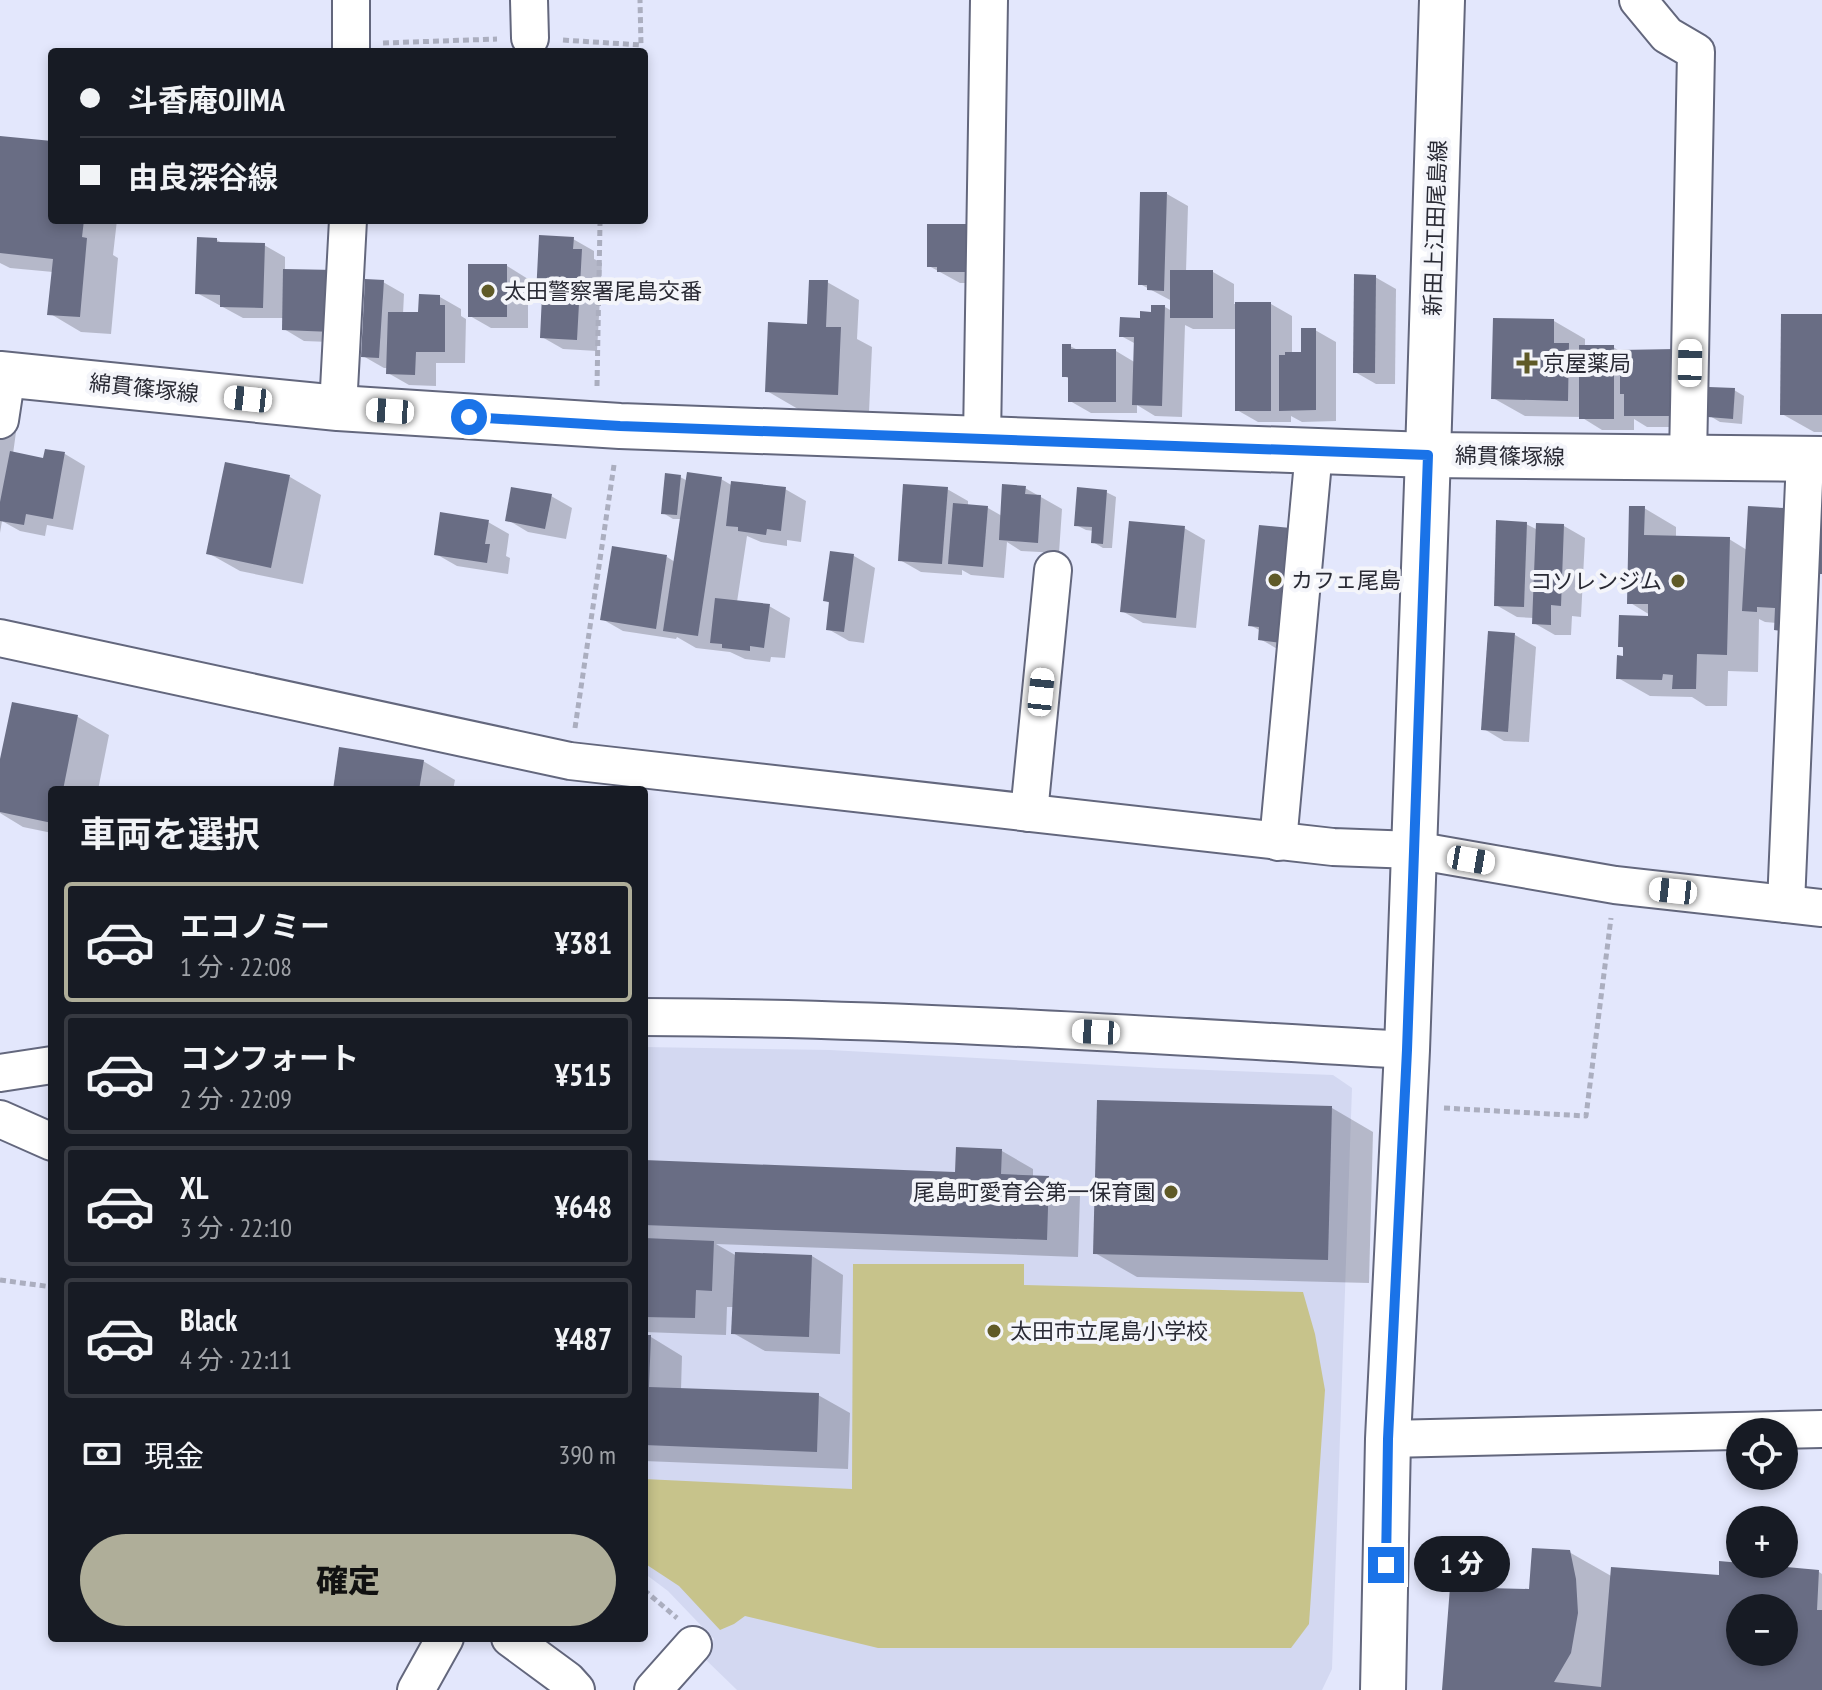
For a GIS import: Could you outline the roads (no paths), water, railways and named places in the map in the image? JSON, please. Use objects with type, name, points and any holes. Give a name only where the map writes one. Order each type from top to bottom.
[{"type":"main road","name":"新田上江田尾島線","points":[[1383,1690],[1388,1439],[1407,1050],[1442,0]]},
{"type":"main road","name":"綿貫篠塚線","points":[[3,374],[338,408],[608,425],[1428,455],[1814,459]]},
{"type":"street","points":[[351,0],[351,48]]},
{"type":"street","points":[[529,0],[530,38]]},
{"type":"street","points":[[982,439],[989,0]]},
{"type":"street","points":[[1638,0],[1667,35],[1696,52],[1688,458]]},
{"type":"street","points":[[338,408],[348,224]]},
{"type":"street","points":[[0,420],[3,374]]},
{"type":"street","points":[[1278,842],[1314,451]]},
{"type":"street","points":[[1786,904],[1814,459]]},
{"type":"street","points":[[1029,813],[1053,570]]},
{"type":"street","points":[[0,638],[568,775],[1029,813],[1333,847],[1414,850],[1615,885],[1822,908]]},
{"type":"street","points":[[648,1017],[755,1017],[972,1025],[1407,1050]]},
{"type":"street","points":[[0,1073],[48,1066]]},
{"type":"street","points":[[0,1119],[48,1140]]},
{"type":"street","points":[[1388,1439],[1822,1429]]},
{"type":"street","points":[[416,1690],[443,1642]]},
{"type":"street","points":[[515,1642],[576,1690]]},
{"type":"street","points":[[653,1690],[693,1645]]},
{"type":"place","name":"太田警察署尾島交番","points":[[488,291]]},
{"type":"place","name":"京屋薬局","points":[[1527,363]]},
{"type":"place","name":"カフェ尾島","points":[[1275,580]]},
{"type":"place","name":"コソレンジム","points":[[1678,581]]},
{"type":"place","name":"尾島町愛育会第一保育園","points":[[1171,1192]]},
{"type":"place","name":"太田市立尾島小学校","points":[[994,1331]]}]
